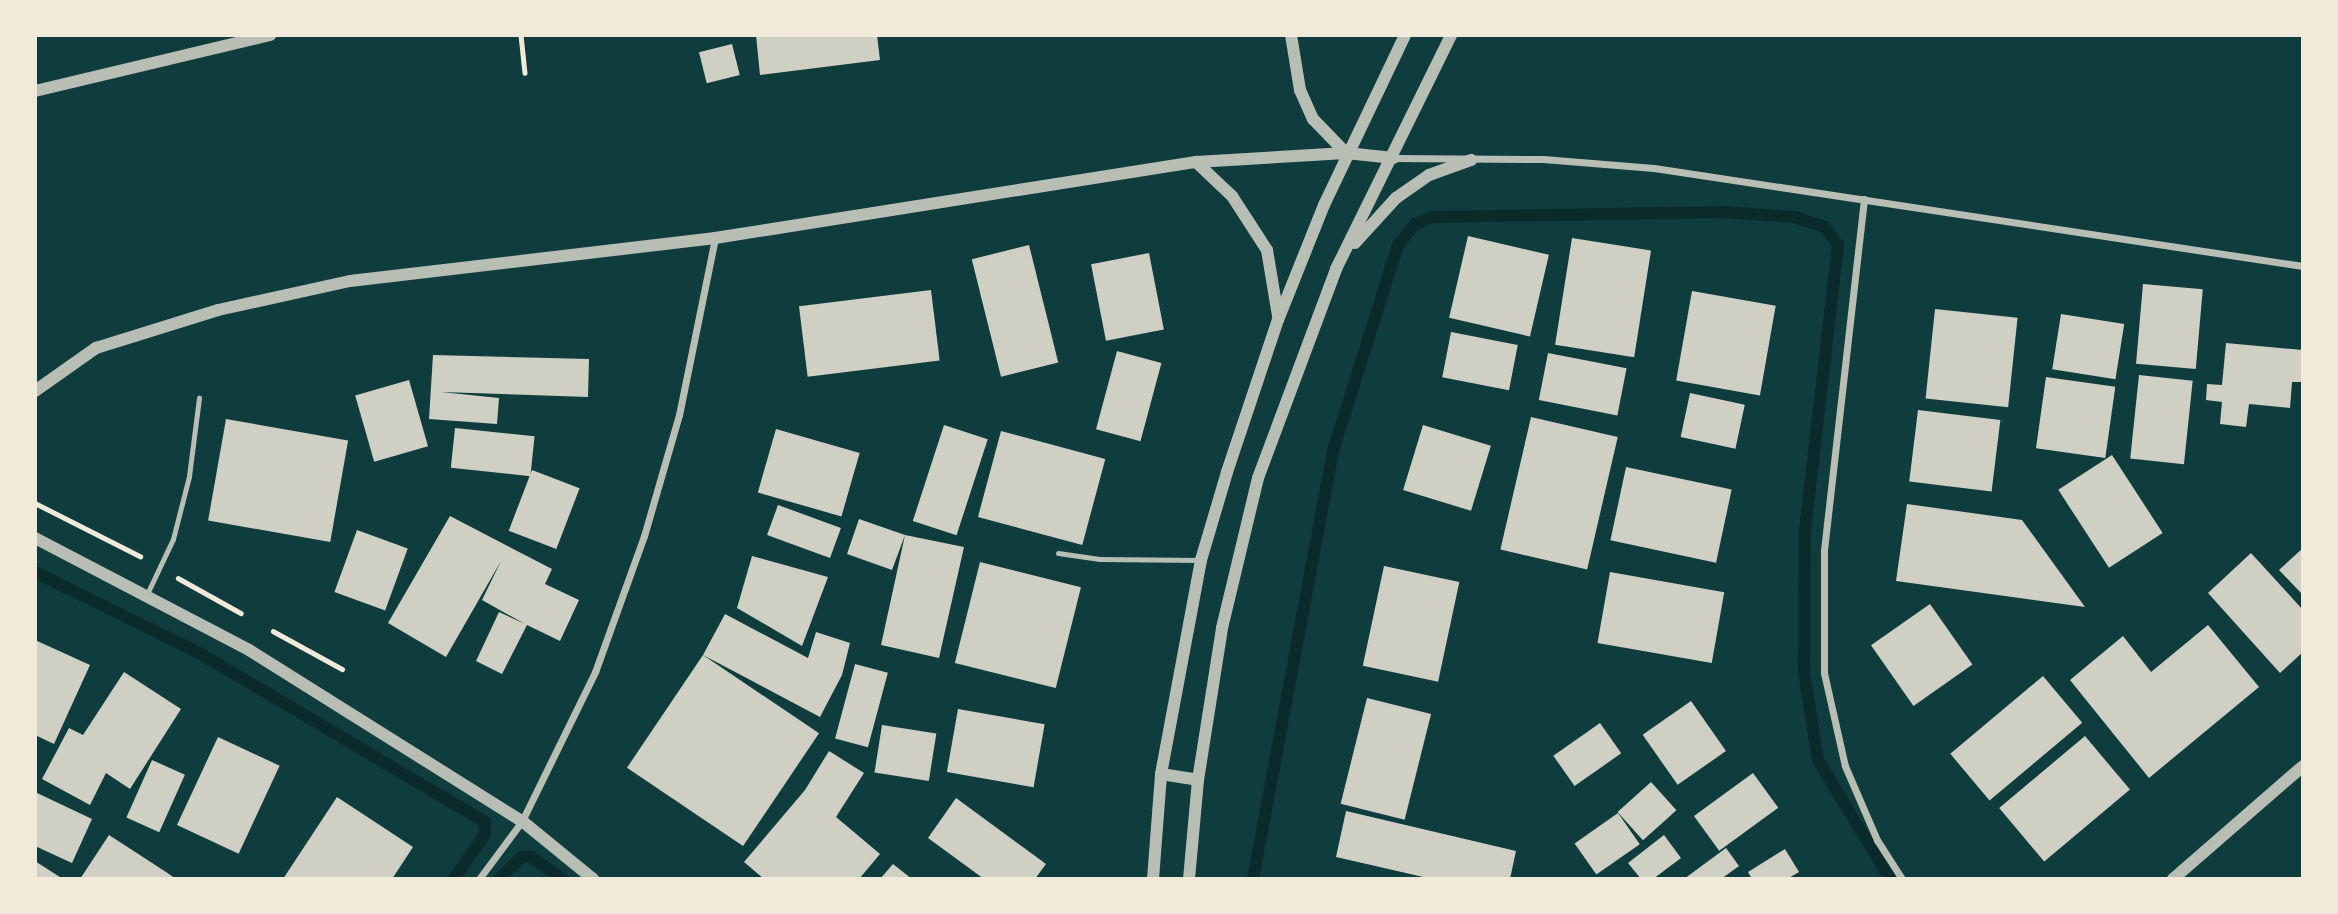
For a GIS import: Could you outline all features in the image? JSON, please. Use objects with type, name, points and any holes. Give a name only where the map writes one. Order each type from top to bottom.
[{"type":"street","points":[[35,91],[271,35]]},
{"type":"street","points":[[1291,35],[1300,90],[1312,118],[1346,153]]},
{"type":"street","points":[[1153,879],[1161,775],[1201,560],[1278,320],[1346,153],[1405,35]]},
{"type":"street","points":[[1189,879],[1198,780],[1222,628],[1258,478],[1336,269],[1394,158],[1451,35]]},
{"type":"street","points":[[35,391],[96,348],[231,307],[349,281],[715,238],[1196,162],[1346,153],[1394,158],[1543,159],[1654,168],[2303,266]]},
{"type":"street","points":[[1336,269],[1364,230],[1396,198],[1429,175],[1471,160]]},
{"type":"street","points":[[1196,162],[1232,196],[1267,250],[1278,320]]},
{"type":"street","points":[[1864,199],[1824,551],[1824,673],[1845,766],[1877,840],[1902,879]]},
{"type":"street","points":[[480,879],[522,821],[595,672],[644,536],[679,415],[715,238]]},
{"type":"street","points":[[35,538],[147,594],[249,650],[522,821],[593,879]]},
{"type":"street","points":[[2173,879],[2303,766]]},
{"type":"street","points":[[1161,775],[1198,780]]},
{"type":"lane","points":[[147,594],[173,539],[188,476],[199,398]]},
{"type":"lane","points":[[1058,553],[1100,559],[1201,560]]},
{"type":"path","points":[[521,35],[525,73]]},
{"type":"path","points":[[35,503],[245,615]]},
{"type":"path","points":[[269,628],[342,669]]},
{"type":"building","points":[[756,35],[877,35],[880,60],[760,75]]},
{"type":"building","points":[[732,44],[740,75],[707,83],[699,52]]},
{"type":"building","points":[[1468,236],[1549,255],[1530,337],[1449,318]]},
{"type":"building","points":[[1572,238],[1651,251],[1634,357],[1555,345]]},
{"type":"building","points":[[1029,245],[1058,362],[1001,377],[972,259]]},
{"type":"building","points":[[1149,253],[1164,330],[1106,341],[1091,264]]},
{"type":"building","points":[[2143,284],[2203,289],[2196,369],[2136,364]]},
{"type":"building","points":[[931,290],[940,360],[808,377],[799,306]]},
{"type":"building","points":[[1692,291],[1776,306],[1760,395],[1676,381]]},
{"type":"building","points":[[1935,309],[2018,318],[2008,407],[1926,399]]},
{"type":"building","points":[[2061,314],[2124,324],[2115,379],[2052,369]]},
{"type":"building","points":[[1451,332],[1518,345],[1509,390],[1442,377]]},
{"type":"building","points":[[2226,343],[2303,350],[2303,382],[2292,382],[2290,408],[2249,404],[2246,427],[2220,424],[2222,402],[2206,400],[2207,384],[2222,385]]},
{"type":"building","points":[[1117,351],[1161,363],[1140,441],[1096,429]]},
{"type":"building","points":[[1548,353],[1627,368],[1617,415],[1539,400]]},
{"type":"building","points":[[433,355],[589,359],[588,397],[441,392],[499,398],[497,424],[429,419]]},
{"type":"building","points":[[2139,375],[2193,381],[2184,464],[2130,459]]},
{"type":"building","points":[[2046,377],[2115,387],[2105,458],[2036,448]]},
{"type":"building","points":[[409,380],[428,446],[374,462],[355,395]]},
{"type":"building","points":[[1690,393],[1745,405],[1735,449],[1681,437]]},
{"type":"building","points":[[1918,410],[2000,420],[1992,492],[1909,481]]},
{"type":"building","points":[[1531,417],[1618,437],[1587,570],[1500,550]]},
{"type":"building","points":[[226,419],[348,441],[330,542],[208,520]]},
{"type":"building","points":[[944,425],[988,439],[957,535],[913,521]]},
{"type":"building","points":[[1423,425],[1491,446],[1471,511],[1403,490]]},
{"type":"building","points":[[455,428],[535,436],[530,476],[451,468]]},
{"type":"building","points":[[776,429],[860,453],[841,516],[758,492]]},
{"type":"building","points":[[1001,431],[1105,459],[1082,545],[978,517]]},
{"type":"building","points":[[2112,455],[2163,533],[2109,568],[2058,490]]},
{"type":"building","points":[[1626,467],[1732,489],[1716,563],[1610,540]]},
{"type":"building","points":[[532,470],[580,488],[556,549],[509,531]]},
{"type":"building","points":[[1907,504],[2022,520],[2085,607],[1896,581]]},
{"type":"building","points":[[778,505],[841,528],[830,558],[767,535]]},
{"type":"building","points":[[450,516],[552,569],[545,584],[579,600],[560,641],[527,625],[502,674],[476,661],[499,612],[525,624],[482,600],[501,561],[446,657],[388,623]]},
{"type":"building","points":[[859,519],[905,535],[892,570],[847,554]]},
{"type":"building","points":[[357,530],[408,548],[385,610],[334,592]]},
{"type":"building","points":[[905,535],[964,547],[939,658],[881,645]]},
{"type":"building","points":[[2303,548],[2303,595],[2279,570]]},
{"type":"building","points":[[2251,553],[2303,610],[2303,652],[2280,673],[2208,593]]},
{"type":"building","points":[[752,556],[828,577],[802,646],[737,608]]},
{"type":"building","points":[[980,562],[1081,587],[1056,688],[955,663]]},
{"type":"building","points":[[1384,566],[1459,582],[1438,682],[1363,666]]},
{"type":"building","points":[[1610,572],[1724,592],[1712,663],[1597,643]]},
{"type":"building","points":[[1930,604],[1972,665],[1913,706],[1871,645]]},
{"type":"building","points":[[725,614],[808,658],[816,632],[850,643],[842,675],[820,717],[703,655]]},
{"type":"building","points":[[2208,625],[2259,687],[2149,778],[2070,680],[2123,636],[2151,672]]},
{"type":"building","points":[[35,640],[90,665],[54,744],[35,735]]},
{"type":"building","points":[[703,655],[819,733],[743,846],[627,768]]},
{"type":"building","points":[[855,664],[888,673],[868,747],[835,738]]},
{"type":"building","points":[[124,672],[181,709],[130,789],[106,773],[90,805],[42,779],[69,728],[83,735]]},
{"type":"building","points":[[2043,676],[2082,723],[1990,801],[1950,754]]},
{"type":"building","points":[[1367,698],[1431,714],[1405,820],[1341,804]]},
{"type":"building","points":[[1691,701],[1726,751],[1678,785],[1643,735]]},
{"type":"building","points":[[958,709],[1045,724],[1034,787],[947,772]]},
{"type":"building","points":[[1600,723],[1621,753],[1575,786],[1553,756]]},
{"type":"building","points":[[882,725],[936,734],[929,781],[874,772]]},
{"type":"building","points":[[2085,736],[2130,790],[2044,862],[1999,808]]},
{"type":"building","points":[[218,737],[280,766],[239,854],[177,825]]},
{"type":"building","points":[[829,751],[864,773],[836,817],[880,854],[859,879],[764,879],[744,862],[805,790]]},
{"type":"building","points":[[152,760],[185,775],[159,832],[126,818]]},
{"type":"building","points":[[1753,773],[1778,808],[1719,851],[1694,816]]},
{"type":"building","points":[[1651,782],[1676,810],[1643,840],[1618,812]]},
{"type":"building","points":[[35,792],[92,819],[72,863],[35,846]]},
{"type":"building","points":[[337,797],[413,847],[392,879],[283,879]]},
{"type":"building","points":[[956,798],[1046,864],[1035,879],[984,879],[928,838]]},
{"type":"building","points":[[1346,811],[1516,851],[1510,879],[1432,879],[1336,857]]},
{"type":"building","points":[[1618,813],[1640,844],[1596,875],[1575,843]]},
{"type":"building","points":[[109,835],[166,872],[176,879],[80,879]]},
{"type":"building","points":[[1664,835],[1681,858],[1653,879],[1641,879],[1628,863]]},
{"type":"building","points":[[1726,848],[1739,866],[1721,879],[1684,879]]},
{"type":"building","points":[[1785,849],[1799,872],[1787,879],[1752,879],[1748,872]]},
{"type":"building","points":[[35,861],[63,879],[35,879]]},
{"type":"building","points":[[893,864],[912,879],[880,879]]},
{"type":"waterway","points":[[1253,879],[1333,451],[1398,245],[1415,224],[1432,217],[1722,212],[1794,217],[1825,227],[1838,245],[1805,532],[1804,672],[1818,760],[1890,879]]},
{"type":"waterway","points":[[35,572],[201,654],[485,822],[485,834],[454,879]]},
{"type":"waterway","points":[[499,879],[522,857],[531,857],[563,879]]}]
